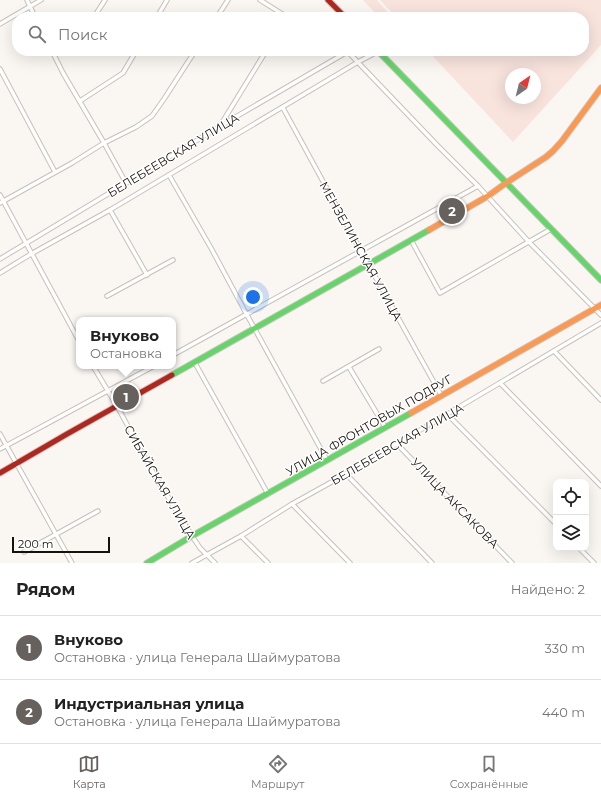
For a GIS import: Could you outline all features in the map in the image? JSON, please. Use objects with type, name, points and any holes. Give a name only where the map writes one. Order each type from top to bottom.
[{"type":"street","points":[[27,0],[33,12]]},
{"type":"street","points":[[20,12],[40,0]]},
{"type":"street","points":[[97,12],[105,0]]},
{"type":"street","points":[[160,12],[167,0]]},
{"type":"street","points":[[220,12],[228,0]]},
{"type":"street","points":[[260,0],[279,12]]},
{"type":"street","points":[[328,0],[340,12]]},
{"type":"street","points":[[0,24],[12,17]]},
{"type":"street","points":[[55,56],[126,183]]},
{"type":"street","points":[[80,101],[123,73],[133,56]]},
{"type":"street","points":[[2,202],[104,143],[136,127],[152,116],[192,56]]},
{"type":"street","points":[[220,126],[263,56]]},
{"type":"street","name":"БЕЛЕБЕЕВСКАЯ УЛИЦА","points":[[0,259],[338,56]]},
{"type":"street","points":[[352,56],[488,196],[529,242],[601,315]]},
{"type":"street","name":"БЕЛЕБЕЕВСКАЯ УЛИЦА","points":[[0,273],[110,210],[369,56]]},
{"type":"street","points":[[383,56],[601,280]]},
{"type":"street","points":[[0,69],[55,172]]},
{"type":"street","points":[[0,473],[66,434],[195,363],[488,196],[546,158],[562,140],[601,88]]},
{"type":"street","name":"МЕНЗЕЛИНСКАЯ УЛИЦА","points":[[283,108],[441,395]]},
{"type":"street","points":[[169,175],[211,248],[327,460]]},
{"type":"street","points":[[176,353],[478,186]]},
{"type":"street","points":[[0,195],[2,202],[27,244],[76,336]]},
{"type":"street","points":[[110,210],[147,275]]},
{"type":"street","points":[[411,240],[440,293],[551,229]]},
{"type":"street","points":[[107,296],[173,260]]},
{"type":"street","name":"УЛИЦА ФРОНТОВЫХ ПОДРУГ","points":[[147,563],[192,536],[601,305]]},
{"type":"street","name":"БЕЛЕБЕЕВСКАЯ УЛИЦА","points":[[192,563],[241,536],[292,504],[346,474],[601,323]]},
{"type":"street","points":[[323,381],[379,349]]},
{"type":"street","points":[[554,351],[601,400]]},
{"type":"street","points":[[195,363],[268,494]]},
{"type":"street","points":[[349,367],[385,427]]},
{"type":"street","name":"СИБАЙСКАЯ УЛИЦА","points":[[95,369],[117,406],[155,476],[192,536],[200,548],[215,563]]},
{"type":"street","points":[[0,450],[149,369]]},
{"type":"street","points":[[500,383],[601,486]]},
{"type":"street","points":[[447,414],[553,521]]},
{"type":"street","points":[[0,434],[72,563]]},
{"type":"street","name":"УЛИЦА АКСАКОВА","points":[[397,444],[512,563]]},
{"type":"street","points":[[346,474],[432,563]]},
{"type":"street","points":[[292,504],[350,563]]},
{"type":"street","points":[[24,552],[98,511]]},
{"type":"street","points":[[241,536],[268,563]]},
{"type":"street","points":[[582,551],[594,563]]},
{"type":"shaded area","points":[[363,0],[377,0],[388,12],[374,12]]},
{"type":"shaded area","points":[[380,0],[601,0],[601,45],[513,142],[433,56],[589,56],[589,12],[391,12]]},
{"type":"traffic: fast","points":[[383,56],[601,280]]},
{"type":"traffic: fast","points":[[172,375],[429,230]]},
{"type":"traffic: fast","points":[[147,563],[192,536],[411,413]]},
{"type":"traffic: slow","points":[[429,230],[488,196],[546,157],[562,141],[601,88]]},
{"type":"traffic: slow","points":[[411,413],[601,305]]},
{"type":"traffic: jam","points":[[328,0],[340,12]]},
{"type":"traffic: jam","points":[[0,473],[172,375]]},
{"type":"place","name":"Индустриальная улица","points":[[452,211]]},
{"type":"place","name":"Внуково","points":[[126,397]]}]
